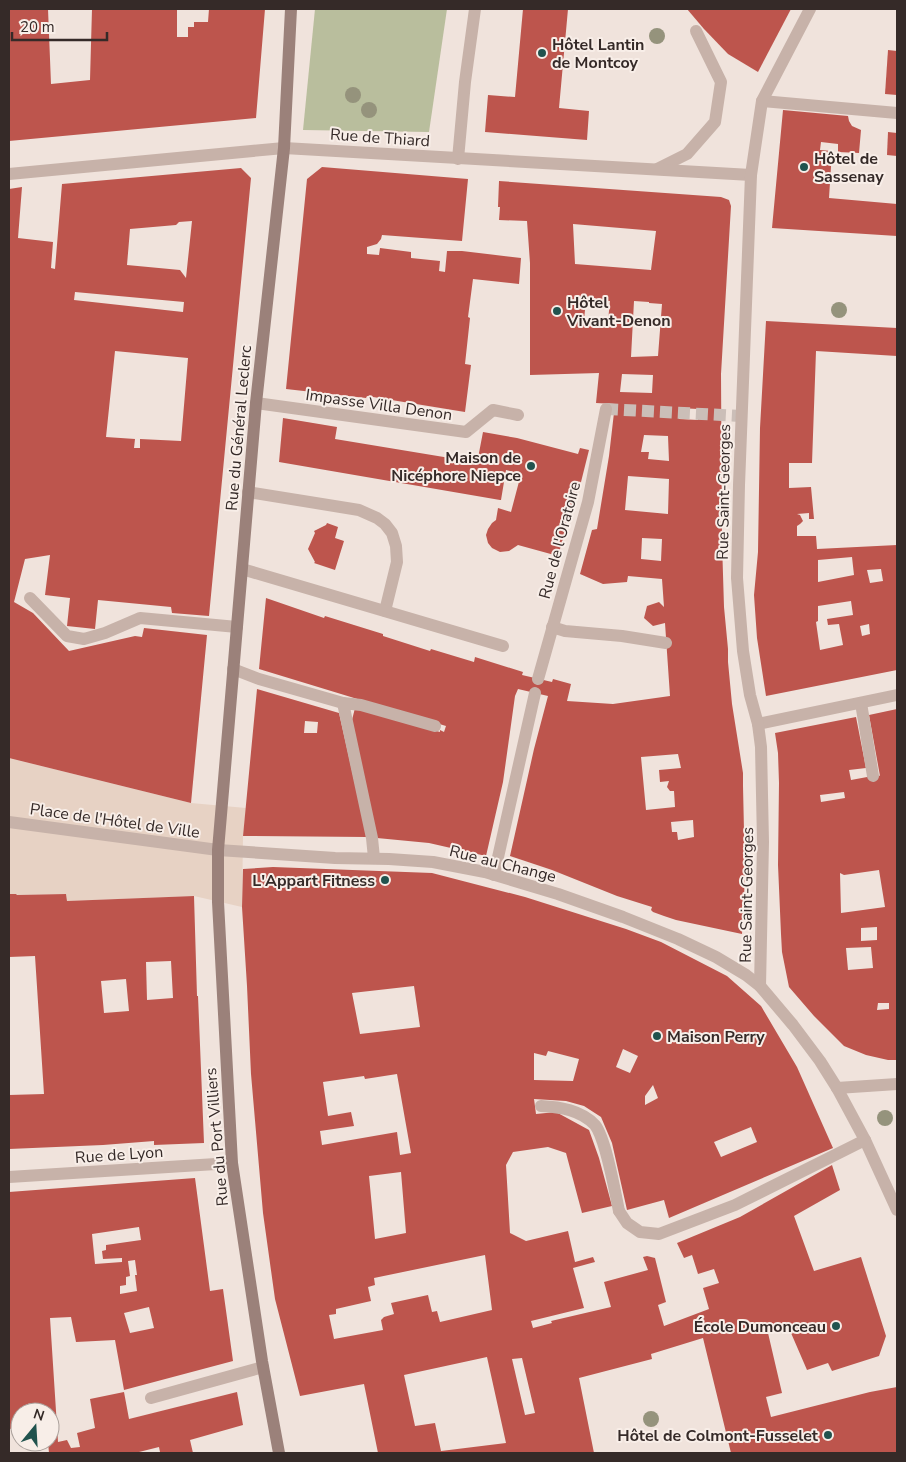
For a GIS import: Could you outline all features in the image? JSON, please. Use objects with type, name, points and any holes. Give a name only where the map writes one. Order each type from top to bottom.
[{"type":"main road","name":"Rue du Général Leclerc","points":[[218,850],[256,403],[284,148],[292,9]]},
{"type":"main road","name":"Rue du Port Villiers","points":[[218,850],[218,902],[232,1163],[263,1367],[279,1453]]},
{"type":"street","points":[[458,158],[465,82],[476,9]]},
{"type":"street","name":"Rue Saint-Georges","points":[[760,986],[763,842],[761,747],[743,651],[738,578],[750,175],[762,101],[810,9]]},
{"type":"street","points":[[657,169],[687,154],[714,122],[721,82],[696,32]]},
{"type":"street","points":[[762,101],[897,113]]},
{"type":"street","name":"Rue de Thiard","points":[[9,174],[284,148],[750,175]]},
{"type":"street","name":"Impasse Villa Denon","points":[[256,403],[466,432],[493,410],[518,416]]},
{"type":"street","name":"Rue de l'Oratoire","points":[[538,679],[588,502],[606,409]]},
{"type":"street","points":[[248,492],[359,510],[385,524],[392,533],[396,546],[397,562],[385,611]]},
{"type":"street","points":[[242,569],[503,646]]},
{"type":"street","points":[[30,598],[67,636],[84,639],[105,633],[140,618],[237,626]]},
{"type":"street","points":[[552,627],[565,631],[622,636],[666,643]]},
{"type":"street","points":[[233,669],[259,679],[343,703],[361,705],[435,726]]},
{"type":"street","points":[[494,875],[535,693]]},
{"type":"street","points":[[758,724],[897,695]]},
{"type":"street","points":[[343,703],[372,838],[374,858]]},
{"type":"street","points":[[861,703],[873,776]]},
{"type":"street","name":"Place de l'Hôtel de Ville","points":[[9,822],[218,850]]},
{"type":"street","name":"Rue au Change","points":[[218,850],[433,862],[494,875],[558,894],[623,917],[716,956],[760,986],[799,1032],[820,1061],[865,1140],[897,1210]]},
{"type":"street","points":[[836,1088],[897,1084]]},
{"type":"street","points":[[541,1106],[561,1107],[580,1114],[595,1126],[603,1140],[620,1211],[627,1223],[640,1232],[659,1234],[734,1206],[865,1140]]},
{"type":"street","name":"Rue de Lyon","points":[[9,1178],[232,1163]]},
{"type":"street","points":[[151,1398],[263,1367]]},
{"type":"green space","points":[[315,9],[447,9],[429,132],[303,130]]},
{"type":"shaded area","points":[[9,758],[191,803],[246,808],[243,836],[242,907],[194,896],[67,901],[66,894],[9,894]]},
{"type":"building","points":[[9,9],[48,9],[51,84],[90,80],[92,9],[177,9],[177,37],[188,37],[188,27],[194,27],[194,22],[208,22],[209,9],[265,9],[256,118],[9,141]]},
{"type":"building","name":"Hôtel Lantin de Montcoy","points":[[523,9],[568,9],[559,108],[589,111],[587,140],[485,132],[488,95],[515,97]]},
{"type":"building","points":[[687,9],[791,9],[758,72],[728,54]]},
{"type":"building","points":[[888,50],[897,51],[897,95],[885,94]]},
{"type":"building","name":"Hôtel de Sassenay","points":[[783,110],[848,116],[852,126],[861,130],[859,153],[838,152],[838,144],[821,142],[820,150],[832,151],[829,198],[897,204],[897,236],[772,228]]},
{"type":"building","name":"Hôtel de Sassenay","points":[[888,132],[897,133],[897,156],[887,155]]},
{"type":"building","points":[[322,167],[468,179],[462,241],[382,235],[377,244],[367,247],[367,254],[379,255],[380,248],[411,252],[411,258],[440,261],[439,271],[445,272],[447,251],[521,258],[519,284],[473,279],[465,364],[471,365],[465,412],[367,396],[366,398],[286,389],[307,179]]},
{"type":"building","points":[[241,168],[251,178],[209,616],[172,613],[171,607],[98,600],[95,629],[67,626],[70,598],[45,595],[50,555],[25,559],[14,602],[33,613],[69,651],[135,636],[142,637],[144,628],[207,635],[191,803],[9,758],[9,189],[22,187],[18,238],[53,242],[51,268],[55,269],[62,184]],"holes":[[[192,221],[186,278],[180,270],[127,265],[130,229],[176,225],[179,222]],[[75,292],[184,302],[183,312],[74,300]],[[115,351],[188,358],[181,441],[140,439],[140,448],[134,448],[135,439],[106,437]]]},
{"type":"building","points":[[499,181],[721,197],[729,200],[731,206],[721,374],[722,542],[728,662],[732,704],[743,773],[745,876],[742,934],[664,916],[653,912],[651,910],[652,907],[510,856],[548,696],[518,689],[515,696],[503,782],[486,856],[429,843],[377,838],[352,720],[355,708],[440,732],[440,730],[444,732],[446,726],[259,669],[266,598],[324,618],[325,616],[383,634],[383,636],[430,651],[431,649],[474,662],[475,657],[523,672],[522,675],[552,682],[553,679],[571,684],[567,701],[613,704],[670,696],[665,623],[653,626],[644,618],[647,606],[659,602],[664,607],[662,579],[628,576],[627,582],[603,584],[580,574],[592,530],[597,529],[615,404],[596,403],[599,373],[530,375],[530,263],[527,221],[499,220],[500,207],[498,207]],"holes":[[[573,224],[656,231],[651,270],[575,264]],[[586,300],[610,301],[608,321],[584,320]],[[634,301],[662,304],[658,356],[631,357]],[[622,374],[653,375],[652,393],[620,392]],[[679,408],[698,409],[698,420],[679,419]],[[644,435],[668,436],[669,461],[648,459],[649,452],[641,452]],[[628,476],[669,479],[668,514],[625,510]],[[642,538],[662,539],[661,561],[641,559]],[[678,754],[681,768],[659,770],[660,782],[669,781],[667,787],[670,791],[674,791],[675,807],[646,810],[641,757]],[[693,820],[694,837],[678,840],[677,832],[672,832],[671,822]]]},
{"type":"building","points":[[766,321],[897,328],[897,356],[816,351],[812,463],[789,463],[789,488],[811,487],[814,519],[809,519],[809,513],[797,514],[800,515],[803,521],[797,526],[797,536],[816,536],[817,549],[897,545],[897,670],[766,696],[757,638],[754,595],[758,552],[760,428]],"holes":[[[852,557],[854,575],[818,582],[818,560]],[[881,569],[883,581],[870,583],[867,570]],[[851,601],[853,615],[827,619],[828,625],[839,624],[843,645],[820,650],[816,622],[818,621],[818,606]],[[869,624],[870,634],[862,636],[860,626]]]},
{"type":"building","points":[[283,418],[337,427],[335,439],[468,461],[469,456],[478,458],[483,432],[517,438],[578,454],[580,448],[589,450],[579,490],[577,490],[558,556],[518,545],[509,551],[500,552],[492,548],[488,543],[486,535],[492,523],[496,520],[498,508],[511,512],[521,474],[506,470],[500,500],[279,462]]},
{"type":"building","points":[[327,523],[338,527],[335,538],[344,541],[335,570],[314,563],[308,549],[315,533],[314,531]]},
{"type":"building","points":[[257,689],[339,713],[367,837],[243,836]],"holes":[[[305,721],[318,722],[317,733],[304,733]]]},
{"type":"building","points":[[897,709],[897,1060],[866,1055],[844,1046],[789,987],[782,952],[778,865],[779,783],[775,733],[856,717],[866,768],[849,770],[851,780],[880,776],[869,715]],"holes":[[[844,792],[845,798],[821,802],[820,795]],[[879,870],[885,907],[841,913],[840,873],[844,875]],[[877,927],[877,940],[861,941],[861,928]],[[871,947],[873,968],[848,970],[846,948]],[[878,1003],[889,1003],[889,1009],[877,1010]]]},
{"type":"building","points":[[273,867],[432,873],[525,897],[661,942],[727,976],[761,1006],[797,1067],[833,1148],[669,1218],[664,1200],[627,1210],[612,1143],[601,1117],[584,1106],[566,1101],[534,1099],[536,1114],[556,1112],[589,1130],[612,1206],[582,1213],[566,1153],[548,1147],[513,1152],[506,1165],[510,1233],[526,1241],[568,1231],[575,1262],[593,1257],[595,1262],[573,1268],[584,1308],[531,1321],[533,1328],[552,1323],[551,1321],[611,1307],[604,1282],[648,1270],[643,1257],[647,1256],[655,1258],[666,1302],[658,1305],[664,1326],[709,1309],[703,1288],[719,1283],[714,1269],[698,1274],[692,1255],[684,1258],[677,1243],[740,1217],[832,1165],[840,1190],[794,1216],[814,1271],[861,1257],[886,1336],[879,1356],[832,1371],[828,1363],[807,1370],[788,1326],[768,1333],[782,1393],[766,1397],[771,1417],[897,1387],[897,1453],[731,1453],[703,1338],[651,1354],[652,1359],[579,1378],[594,1453],[378,1453],[364,1384],[300,1396],[275,1299],[263,1213],[251,1074],[242,907],[243,869]],"holes":[[[414,986],[420,1027],[360,1034],[352,993]],[[623,1049],[638,1056],[630,1073],[616,1067]],[[548,1051],[579,1059],[573,1081],[534,1080],[534,1053],[546,1056]],[[397,1074],[411,1153],[400,1155],[397,1132],[322,1145],[320,1131],[354,1126],[351,1112],[328,1116],[323,1082],[364,1076],[365,1079]],[[653,1085],[658,1098],[645,1105],[645,1096]],[[751,1127],[757,1142],[721,1157],[714,1142]],[[401,1172],[406,1233],[375,1239],[369,1176]],[[485,1255],[492,1310],[440,1322],[437,1311],[432,1312],[428,1295],[391,1303],[394,1314],[381,1320],[383,1330],[334,1339],[329,1315],[336,1314],[336,1309],[371,1301],[368,1287],[375,1285],[374,1278]],[[487,1357],[506,1443],[441,1451],[435,1423],[415,1426],[404,1375]],[[522,1358],[535,1413],[525,1415],[512,1359]]]},
{"type":"building","points":[[9,894],[66,894],[67,901],[194,896],[204,1143],[154,1145],[154,1141],[9,1149],[9,1095],[44,1094],[35,956],[9,957]],"holes":[[[171,961],[173,998],[147,1000],[146,962]],[[126,979],[129,1011],[104,1013],[101,981]]]},
{"type":"building","points":[[195,1178],[210,1291],[223,1289],[233,1361],[124,1390],[115,1340],[76,1342],[71,1317],[50,1318],[55,1402],[10,1402],[9,1429],[9,1192]],"holes":[[[139,1227],[141,1240],[106,1245],[106,1250],[102,1251],[103,1259],[122,1258],[122,1262],[95,1264],[92,1234]],[[135,1260],[137,1291],[120,1294],[120,1286],[126,1285],[126,1277],[130,1276],[128,1261]],[[149,1307],[154,1328],[130,1333],[124,1313]]]},
{"type":"building","points":[[124,1392],[129,1419],[237,1392],[243,1425],[190,1440],[193,1453],[156,1453],[160,1452],[159,1447],[135,1453],[49,1453],[60,1452],[60,1442],[67,1440],[71,1448],[80,1447],[77,1433],[95,1428],[90,1399]]},
{"type":"tunnel","points":[[606,409],[741,416]]},
{"type":"place","name":"Hôtel Lantin de Montcoy","points":[[542,53]]},
{"type":"place","name":"Hôtel de Sassenay","points":[[804,167]]},
{"type":"place","name":"Hôtel Vivant-Denon","points":[[557,311]]},
{"type":"place","name":"Maison de Nicéphore Niepce","points":[[531,466]]},
{"type":"place","name":"L'Appart Fitness","points":[[385,880]]},
{"type":"place","name":"Maison Perry","points":[[657,1036]]},
{"type":"place","name":"École Dumonceau","points":[[836,1326]]},
{"type":"place","name":"Hôtel de Colmont-Fusselet","points":[[828,1435]]}]
